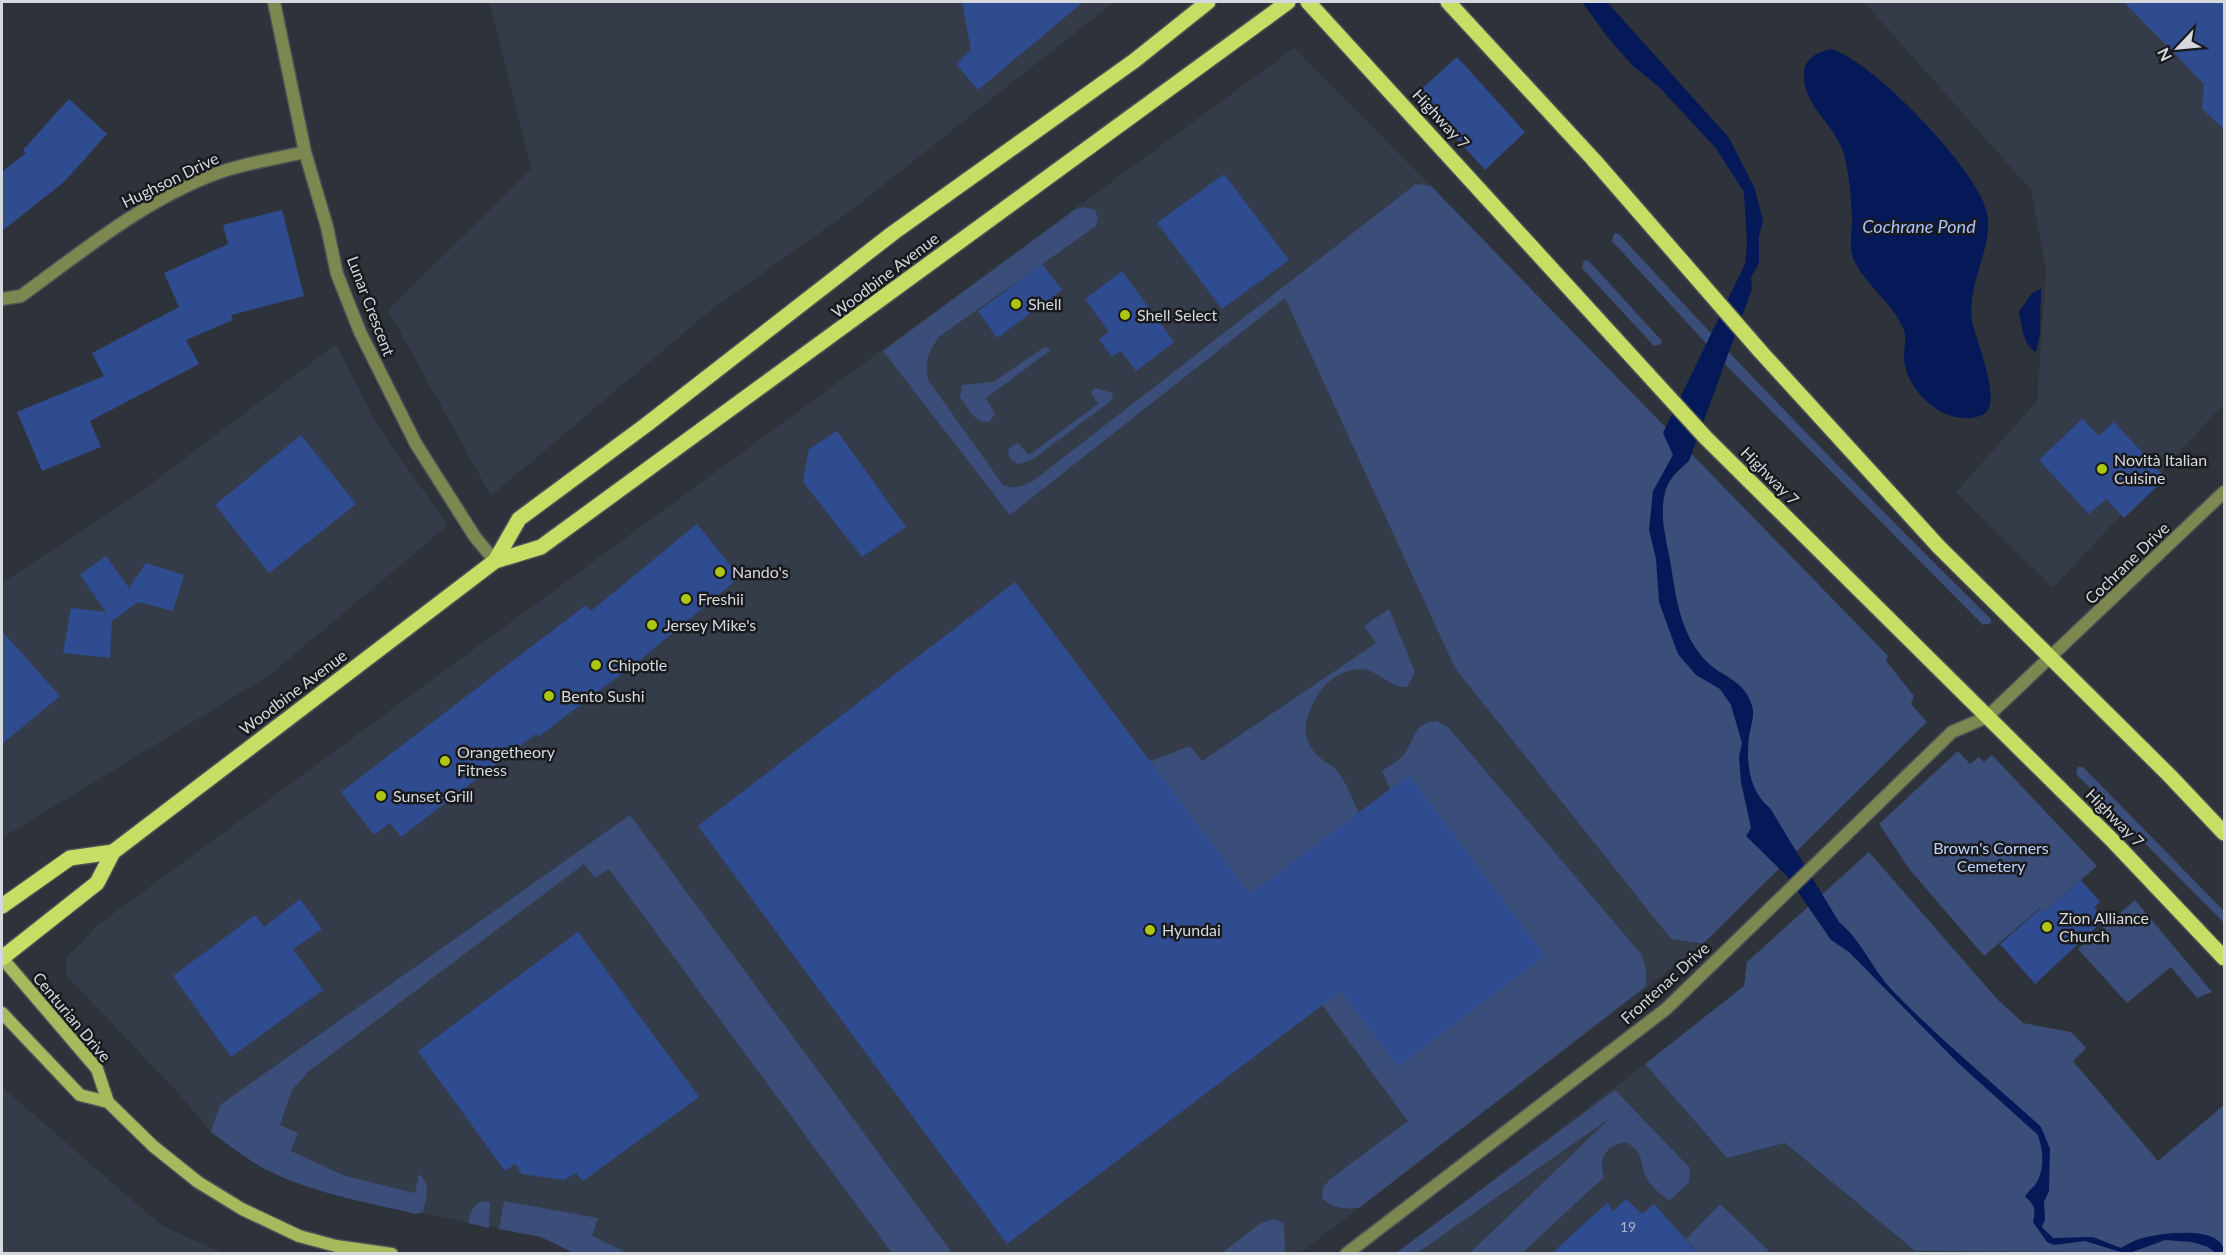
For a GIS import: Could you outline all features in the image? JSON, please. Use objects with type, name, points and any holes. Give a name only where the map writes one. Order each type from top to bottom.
[{"type":"main road","name":"Woodbine Avenue","points":[[495,561],[519,519],[646,425],[893,233],[1134,61],[1208,2]]},
{"type":"main road","name":"Woodbine Avenue","points":[[2,958],[97,883],[113,852],[495,561],[541,547],[1288,2]]},
{"type":"main road","name":"Highway 7","points":[[1308,2],[1706,438],[2114,842],[2224,958]]},
{"type":"main road","points":[[1448,2],[1593,159],[1761,352],[1939,547],[2052,657],[2224,833]]},
{"type":"main road","name":"Woodbine Avenue","points":[[2,906],[70,858],[113,852]]},
{"type":"street","name":"Lunar Crescent","points":[[273,2],[305,152],[327,227],[337,274],[365,342],[416,444],[475,537],[495,561]]},
{"type":"street","name":"Hughson Drive","points":[[2,299],[21,296],[123,220],[158,200],[214,174],[305,152]]},
{"type":"street","name":"Cochrane Drive","points":[[1987,717],[2224,492]]},
{"type":"street","name":"Frontenac Drive","points":[[1346,1254],[1666,1010],[1952,732],[1987,717]]},
{"type":"street","name":"Centurian Drive","points":[[2,958],[97,1069],[108,1102]]},
{"type":"street","name":"Centurian Drive","points":[[2,1012],[80,1095],[108,1102],[174,1163],[242,1209],[308,1238],[336,1246],[392,1254]]},
{"type":"shaded area","points":[[489,2],[1114,2],[849,212],[711,310],[491,496],[388,310],[531,169]]},
{"type":"shaded area","points":[[1864,2],[2224,2],[2224,404],[2053,588],[1956,492],[2037,401],[2046,269],[2031,190]]},
{"type":"shaded area","points":[[1294,48],[1431,186],[1285,298],[1670,939],[1703,944],[1299,1254],[574,1253],[541,1237],[348,1198],[294,1182],[264,1169],[211,1132],[179,1094],[66,975],[66,958],[99,924]]},
{"type":"shaded area","points":[[336,344],[379,428],[448,525],[270,675],[2,838],[2,583],[139,493]]},
{"type":"shaded area","points":[[1645,1064],[1727,1158],[1785,1143],[1915,1251],[1930,1253],[1396,1254]]},
{"type":"shaded area","points":[[2,1087],[161,1225],[222,1253],[2,1253]]},
{"type":"green space","points":[[1416,184],[1431,186],[1888,656],[1886,661],[1914,696],[1911,704],[1927,722],[1703,944],[1671,939],[1455,668],[1285,298],[1010,515],[883,351],[1076,209],[1085,207],[1095,210],[1098,218],[1096,226],[940,336],[928,356],[928,380],[1003,485],[1022,486],[1033,481]]},
{"type":"green space","points":[[1614,233],[1619,234],[1801,428],[1991,619],[1991,623],[1983,625],[1726,365],[1612,241]]},
{"type":"green space","points":[[1584,260],[1589,261],[1661,340],[1661,344],[1654,346],[1582,268]]},
{"type":"green space","points":[[1045,347],[1051,350],[986,398],[995,414],[989,422],[979,420],[972,414],[960,397],[962,385],[993,382]]},
{"type":"green space","points":[[1095,388],[1113,393],[1112,400],[1032,460],[1018,464],[1010,459],[1008,449],[1018,443],[1029,455],[1098,404],[1091,392]]},
{"type":"green space","points":[[1389,609],[1415,672],[1407,687],[1395,685],[1367,670],[1342,673],[1331,680],[1318,694],[1307,718],[1308,742],[1319,757],[1341,776],[1359,813],[1262,885],[1258,904],[1148,762],[1190,746],[1202,761],[1376,643],[1364,626]]},
{"type":"green space","points":[[1437,721],[1449,728],[1642,955],[1646,970],[1646,986],[1359,1208],[1339,1208],[1322,1198],[1323,1188],[1330,1179],[1408,1121],[1322,1005],[1409,776],[1390,789],[1382,771],[1403,756],[1420,727]]},
{"type":"green space","name":"Brown's Corners Cemetery","points":[[1958,751],[1970,764],[1979,757],[1984,762],[1992,755],[2097,866],[2044,912],[2040,908],[1984,956],[1910,870],[1879,824]]},
{"type":"green space","points":[[2078,767],[2083,767],[2224,911],[2224,923],[2076,774]]},
{"type":"green space","points":[[630,815],[952,1253],[892,1253],[609,869],[595,878],[584,864],[309,1071],[292,1090],[280,1125],[298,1133],[291,1151],[345,1176],[415,1193],[419,1174],[427,1187],[423,1212],[416,1214],[339,1196],[301,1184],[258,1165],[211,1132],[220,1105]]},
{"type":"green space","points":[[1869,852],[1998,1000],[2023,1023],[2071,1032],[2086,1048],[2073,1061],[2158,1161],[2224,1105],[2224,1253],[1915,1251],[1785,1143],[1727,1158],[1645,1064],[1744,986],[1747,962]]},
{"type":"green space","points":[[2135,900],[2212,992],[2197,998],[2171,967],[2127,1003],[2078,949]]},
{"type":"green space","points":[[1615,1090],[1690,1168],[1689,1182],[1669,1201],[1648,1181],[1639,1154],[1626,1142],[1614,1146],[1605,1154],[1602,1164],[1604,1177],[1522,1253],[1470,1253],[1610,1118],[1417,1253],[1396,1253]]},
{"type":"green space","points":[[483,1201],[490,1202],[489,1228],[468,1223],[472,1209]]},
{"type":"green space","points":[[504,1201],[598,1218],[592,1236],[627,1253],[574,1253],[541,1237],[499,1229]]},
{"type":"green space","points":[[1720,1204],[1771,1253],[1699,1253],[1686,1239]]},
{"type":"green space","points":[[1274,1219],[1284,1223],[1285,1253],[1222,1253],[1261,1223]]},
{"type":"water","points":[[1582,2],[1607,2],[1729,138],[1755,189],[1763,221],[1759,236],[1759,263],[1751,278],[1752,289],[1689,461],[1670,481],[1666,489],[1663,508],[1664,528],[1678,603],[1685,627],[1704,659],[1739,685],[1750,700],[1753,713],[1748,747],[1749,766],[1750,776],[1757,793],[1770,808],[1839,922],[1854,938],[1885,982],[1928,1025],[2041,1127],[2050,1149],[2049,1191],[2044,1202],[2045,1219],[2042,1227],[2053,1238],[2093,1237],[2121,1248],[2142,1238],[2163,1234],[2203,1234],[2214,1238],[2221,1244],[2224,1253],[2216,1253],[2208,1247],[2192,1242],[2165,1240],[2127,1254],[2085,1241],[2054,1245],[2047,1242],[2033,1222],[2034,1208],[2025,1197],[2040,1176],[2042,1153],[2038,1135],[1957,1062],[1849,952],[1831,940],[1787,876],[1746,836],[1751,828],[1741,782],[1739,757],[1742,743],[1731,705],[1720,689],[1696,675],[1678,654],[1659,602],[1656,559],[1649,530],[1653,491],[1673,455],[1663,433],[1745,264],[1747,244],[1744,192],[1715,147],[1658,86],[1632,65],[1609,39]]},
{"type":"water","name":"Cochrane Pond","points":[[1831,49],[1871,73],[1920,118],[1963,168],[1978,191],[1986,209],[1987,236],[1971,306],[1972,321],[1990,386],[1991,399],[1988,409],[1982,415],[1969,418],[1955,417],[1931,405],[1921,395],[1907,372],[1904,359],[1903,328],[1853,258],[1850,193],[1844,154],[1834,134],[1808,95],[1805,85],[1806,64],[1817,54]]},
{"type":"water","points":[[2041,289],[2040,334],[2036,352],[2028,345],[2019,312],[2032,293]]},
{"type":"building","points":[[962,2],[1083,2],[978,90],[956,64],[971,49]]},
{"type":"building","points":[[2124,2],[2224,2],[2224,129],[2202,109],[2204,84]]},
{"type":"building","points":[[1457,57],[1525,132],[1485,170],[1416,94]]},
{"type":"building","points":[[69,99],[107,134],[64,182],[2,231],[2,172],[26,153],[23,150]]},
{"type":"building","points":[[1224,174],[1289,260],[1222,309],[1157,223]]},
{"type":"building","points":[[282,210],[304,296],[231,315],[233,320],[186,340],[199,364],[90,421],[101,447],[42,471],[17,412],[104,376],[92,353],[179,307],[164,273],[228,244],[223,225]]},
{"type":"building","name":"Shell","points":[[1042,264],[1062,290],[997,338],[978,311]]},
{"type":"building","name":"Shell Select","points":[[1122,271],[1174,342],[1136,371],[1121,351],[1112,357],[1099,339],[1109,332],[1085,299]]},
{"type":"building","name":"Novità Italian Cuisine","points":[[2082,419],[2099,436],[2114,422],[2166,478],[2124,518],[2106,499],[2089,514],[2039,460]]},
{"type":"building","points":[[837,431],[906,527],[862,557],[803,482],[809,449]]},
{"type":"building","points":[[301,435],[356,504],[269,573],[215,505]]},
{"type":"building","points":[[697,524],[740,577],[640,660],[538,737],[536,734],[401,837],[390,823],[374,835],[341,792],[586,605],[591,611]]},
{"type":"building","points":[[106,556],[129,588],[146,563],[184,575],[173,611],[138,602],[112,621],[110,658],[63,653],[71,608],[106,612],[80,575]]},
{"type":"building","name":"Hyundai","points":[[1015,582],[1250,894],[1409,775],[1545,956],[1398,1067],[1341,991],[1007,1244],[698,826]]},
{"type":"building","points":[[2,631],[60,696],[2,744]]},
{"type":"building","name":"Zion Alliance Church","points":[[2081,880],[2100,902],[2094,907],[2105,919],[2035,984],[2000,944],[2041,908],[2044,912]]},
{"type":"building","points":[[300,899],[322,929],[293,949],[323,990],[231,1057],[173,976],[255,915],[264,927]]},
{"type":"building","points":[[578,932],[699,1097],[583,1181],[576,1173],[564,1180],[522,1174],[515,1164],[505,1171],[418,1051]]},
{"type":"building","points":[[1626,1199],[1642,1214],[1654,1204],[1699,1254],[1551,1254],[1607,1203],[1613,1211]]},
{"type":"place","name":"Shell","points":[[1016,304]]},
{"type":"place","name":"Shell Select","points":[[1125,315]]},
{"type":"place","name":"Novità Italian Cuisine","points":[[2102,469]]},
{"type":"place","name":"Nando's","points":[[720,572]]},
{"type":"place","name":"Freshii","points":[[686,599]]},
{"type":"place","name":"Jersey Mike's","points":[[652,625]]},
{"type":"place","name":"Chipotle","points":[[596,665]]},
{"type":"place","name":"Bento Sushi","points":[[549,696]]},
{"type":"place","name":"Orangetheory Fitness","points":[[445,761]]},
{"type":"place","name":"Sunset Grill","points":[[381,796]]},
{"type":"place","name":"Zion Alliance Church","points":[[2047,927]]},
{"type":"place","name":"Hyundai","points":[[1150,930]]}]
